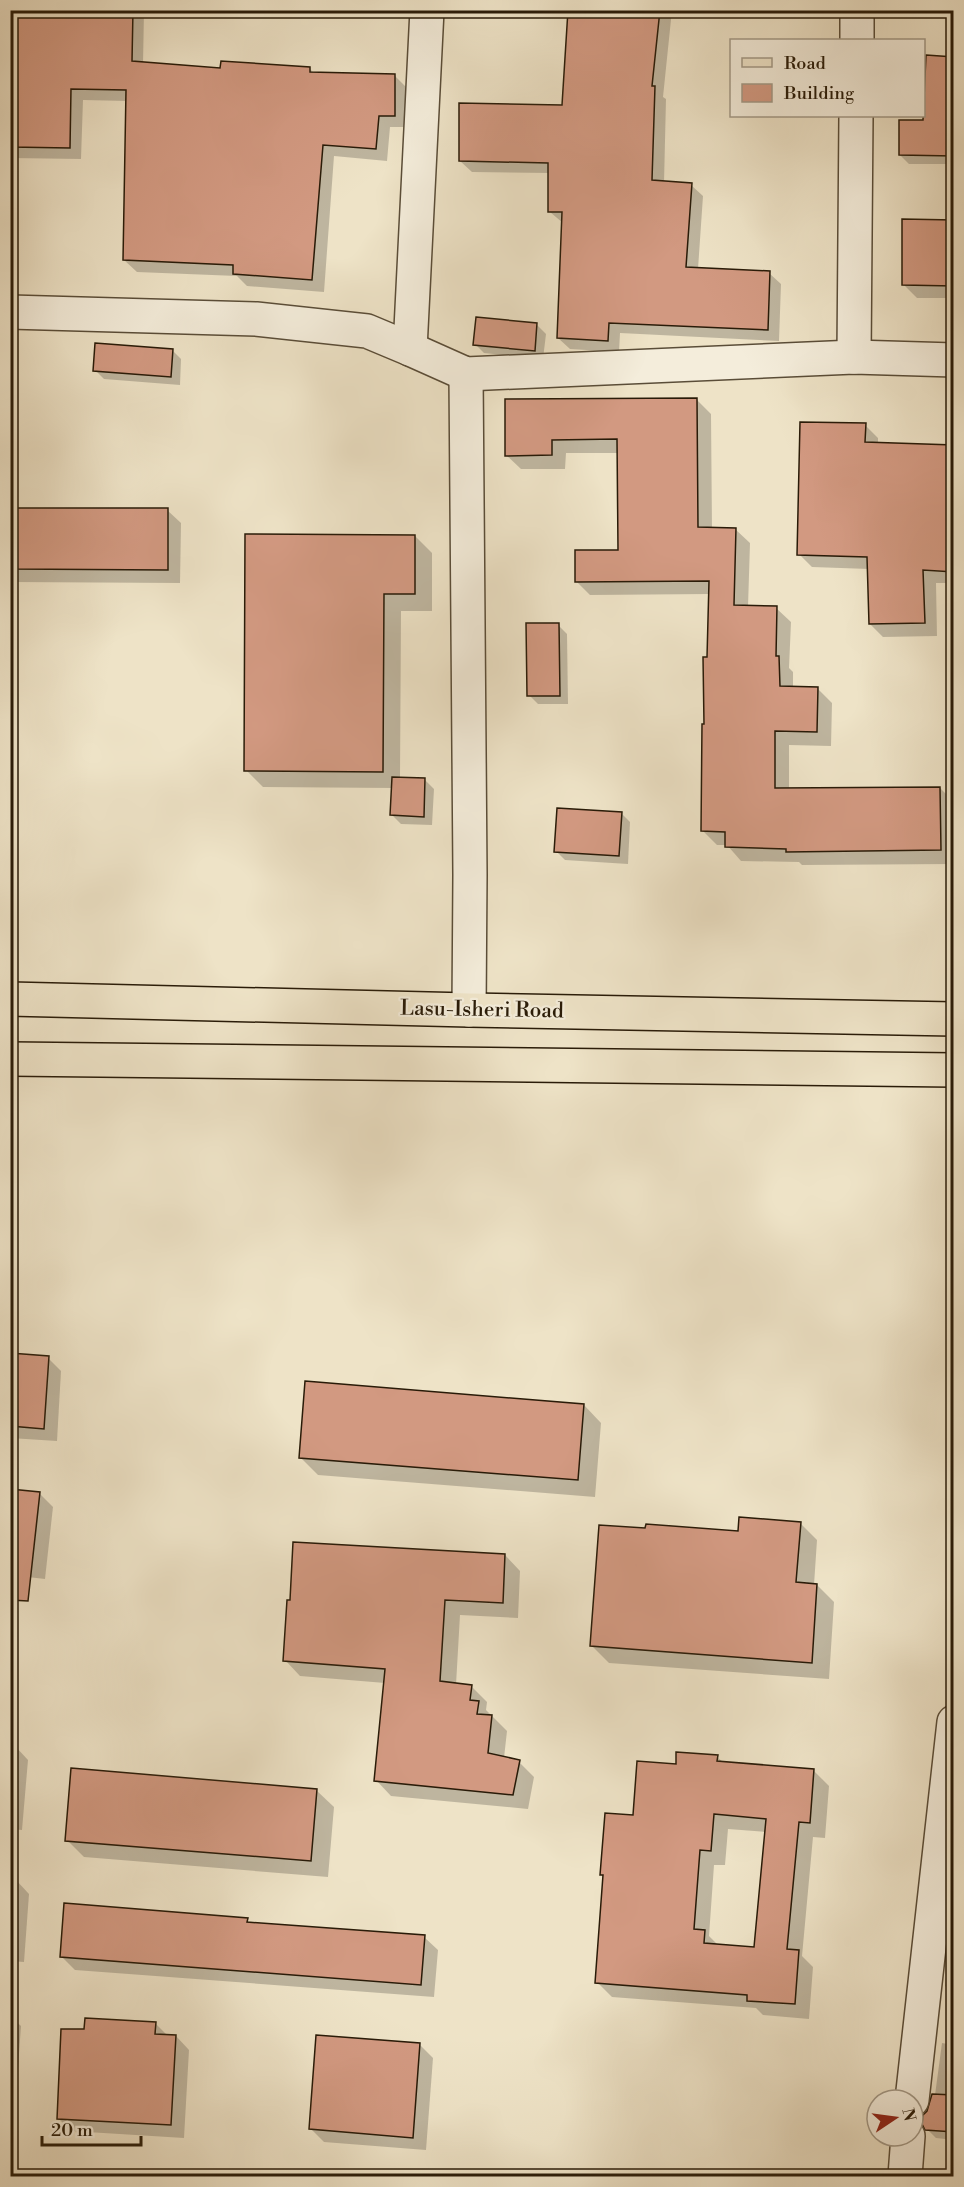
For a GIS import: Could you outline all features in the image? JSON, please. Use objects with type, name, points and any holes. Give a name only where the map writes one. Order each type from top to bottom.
[{"type":"main road","name":"Lasu-Isheri Road","points":[[10,999],[954,1019]]},
{"type":"main road","points":[[10,1059],[954,1070]]},
{"type":"street","points":[[410,349],[427,10]]},
{"type":"street","points":[[857,10],[857,39]]},
{"type":"street","points":[[854,357],[856,117]]},
{"type":"street","points":[[10,312],[256,319],[367,331],[465,374],[854,357],[954,360]]},
{"type":"street","points":[[465,374],[470,863],[469,1010]]},
{"type":"street","points":[[913,2088],[954,1722]]},
{"type":"street","points":[[905,2176],[907,2148]]},
{"type":"building","points":[[15,10],[133,10],[132,61],[220,68],[221,61],[310,67],[310,72],[395,74],[395,116],[379,116],[376,149],[323,145],[312,280],[233,274],[233,265],[123,260],[126,90],[71,89],[70,148],[10,147],[10,108],[15,108]]},
{"type":"building","points":[[568,10],[660,10],[652,86],[655,86],[652,180],[692,183],[686,267],[770,271],[768,330],[609,323],[608,341],[557,338],[562,212],[548,212],[548,163],[459,161],[459,103],[562,105]]},
{"type":"building","points":[[926,55],[954,57],[954,156],[899,155],[899,120],[923,120],[925,117]]},
{"type":"building","points":[[902,219],[954,220],[954,286],[902,285]]},
{"type":"building","points":[[476,317],[537,323],[535,351],[473,345]]},
{"type":"building","points":[[95,343],[173,349],[171,377],[93,371]]},
{"type":"building","points":[[697,398],[698,527],[736,528],[734,605],[777,606],[776,656],[779,656],[780,686],[818,687],[817,732],[775,731],[775,788],[940,787],[941,850],[786,852],[786,849],[725,847],[725,832],[701,831],[703,657],[707,657],[709,581],[575,582],[575,550],[618,550],[617,439],[552,440],[552,455],[505,456],[505,399]]},
{"type":"building","points":[[800,422],[866,423],[865,442],[954,445],[954,572],[923,570],[925,623],[869,624],[867,557],[797,555]]},
{"type":"building","points":[[10,508],[168,508],[168,570],[10,569]]},
{"type":"building","points":[[245,534],[415,535],[415,594],[384,594],[383,772],[244,771]]},
{"type":"building","points":[[526,623],[559,623],[560,696],[527,696]]},
{"type":"building","points":[[392,777],[425,778],[424,817],[390,815]]},
{"type":"building","points":[[557,808],[622,812],[619,856],[554,852]]},
{"type":"building","points":[[10,1353],[49,1356],[44,1429],[10,1426]]},
{"type":"building","points":[[305,1381],[584,1404],[578,1480],[299,1458]]},
{"type":"building","points":[[10,1489],[40,1492],[28,1601],[10,1600]]},
{"type":"building","points":[[739,1517],[801,1522],[796,1582],[817,1584],[812,1663],[590,1646],[599,1525],[645,1528],[646,1524],[738,1531]]},
{"type":"building","points":[[293,1542],[505,1554],[503,1603],[445,1600],[440,1681],[472,1685],[470,1700],[479,1701],[477,1714],[492,1715],[488,1753],[520,1760],[513,1795],[374,1781],[385,1669],[283,1661],[287,1600],[290,1600]]},
{"type":"building","points":[[676,1752],[718,1755],[717,1761],[814,1769],[810,1823],[799,1822],[787,1949],[799,1950],[795,2004],[747,2001],[747,1995],[595,1983],[605,1813],[633,1815],[637,1761],[676,1764]],"holes":[[[714,1814],[766,1819],[754,1947],[704,1943],[705,1930],[694,1929],[700,1850],[711,1851]]]},
{"type":"building","points":[[71,1768],[317,1789],[311,1861],[65,1841]]},
{"type":"building","points":[[64,1903],[248,1918],[247,1922],[425,1935],[421,1985],[60,1957]]},
{"type":"building","points":[[85,2018],[156,2022],[155,2034],[176,2035],[171,2125],[57,2119],[61,2029],[84,2029]]},
{"type":"building","points":[[316,2035],[420,2043],[413,2138],[309,2129]]},
{"type":"building","points":[[932,2094],[954,2095],[954,2132],[925,2130]]}]
